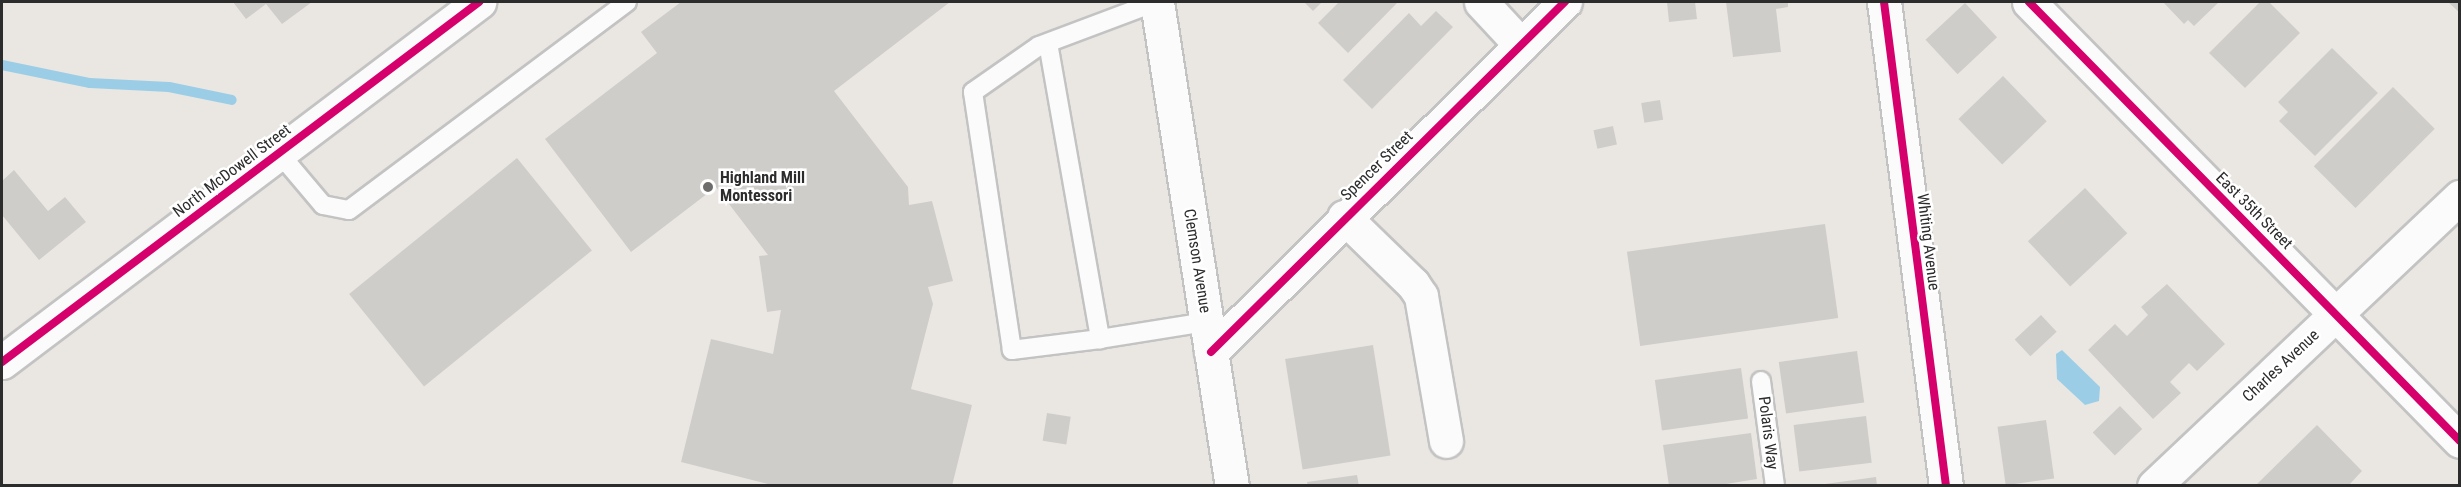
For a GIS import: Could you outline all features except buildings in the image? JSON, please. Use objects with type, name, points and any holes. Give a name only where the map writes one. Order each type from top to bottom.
[{"type":"street","name":"North McDowell Street","points":[[2,362],[479,2]]},
{"type":"street","name":"Clemson Avenue","points":[[1157,2],[1232,486]]},
{"type":"street","points":[[1481,2],[1521,45]]},
{"type":"street","name":"Spencer Street","points":[[1209,337],[1344,217],[1565,2]]},
{"type":"street","name":"Whiting Avenue","points":[[1884,2],[1947,486]]},
{"type":"street","name":"East 35th Street","points":[[2029,2],[2460,441]]},
{"type":"street","name":"Charles Avenue","points":[[2154,486],[2460,197]]},
{"type":"street","points":[[1344,217],[1413,284],[1421,296],[1446,441]]},
{"type":"lane","points":[[279,153],[323,205],[349,210],[627,2]]},
{"type":"lane","points":[[1157,2],[1048,43],[973,92],[1012,350],[1100,339],[1209,337]]},
{"type":"lane","points":[[1048,43],[1100,339]]},
{"type":"lane","name":"Polaris Way","points":[[1761,381],[1775,486]]},
{"type":"water","points":[[2062,350],[2100,387],[2099,401],[2085,405],[2057,379],[2056,354]]},
{"type":"waterway","points":[[2,65],[90,83],[169,87],[232,100]]},
{"type":"cycle path","points":[[2,362],[479,2]]},
{"type":"cycle path","points":[[1211,352],[1565,2]]},
{"type":"cycle path","points":[[1884,2],[1946,486]]},
{"type":"cycle path","points":[[2029,2],[2460,441]]},
{"type":"place","name":"Highland Mill Montessori","points":[[708,187]]}]
